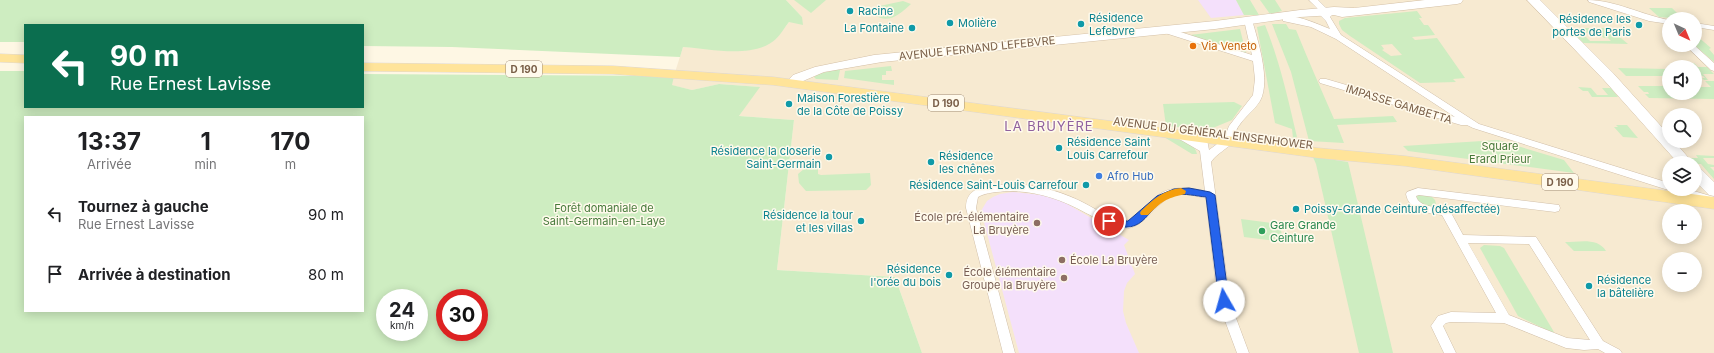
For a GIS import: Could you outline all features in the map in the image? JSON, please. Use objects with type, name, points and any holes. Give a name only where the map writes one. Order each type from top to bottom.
[{"type":"main road","points":[[0,58],[24,59]]},
{"type":"main road","points":[[0,63],[24,64]]},
{"type":"main road","name":"D 190","points":[[364,63],[616,66],[710,71],[800,81]]},
{"type":"main road","name":"D 190","points":[[364,67],[613,70],[800,81]]},
{"type":"main road","name":"AVENUE DU GÉNÉRAL EINSENHOWER","points":[[800,81],[1169,132],[1213,142],[1354,151],[1406,161]]},
{"type":"main road","name":"AVENUE DU GÉNÉRAL EINSENHOWER","points":[[800,81],[1213,142],[1406,161]]},
{"type":"main road","name":"D 190","points":[[1406,161],[1714,202]]},
{"type":"street","points":[[1313,0],[1325,13],[1338,35]]},
{"type":"street","name":"AVENUE FERNAND LEFEBVRE","points":[[800,81],[842,64],[882,58],[1457,0]]},
{"type":"street","points":[[1533,0],[1611,80],[1680,156]]},
{"type":"street","points":[[1592,0],[1662,22]]},
{"type":"street","name":"AVENUE FERNAND LEFEBVRE","points":[[1249,21],[1286,19],[1325,13]]},
{"type":"street","points":[[1286,19],[1314,25],[1338,35],[1453,113],[1476,126],[1662,185]]},
{"type":"street","points":[[1243,353],[1224,302],[1210,195],[1213,142],[1232,129],[1259,95],[1260,79],[1249,21]]},
{"type":"street","points":[[1702,26],[1714,28]]},
{"type":"street","name":"AVENUE FERNAND LEFEBVRE","points":[[1165,30],[1256,59]]},
{"type":"street","points":[[1697,52],[1714,68]]},
{"type":"street","name":"IMPASSE GAMBETTA","points":[[1323,81],[1448,120],[1476,126]]},
{"type":"street","points":[[1626,173],[1637,181],[1647,194]]},
{"type":"street","points":[[1702,179],[1714,191]]},
{"type":"street","points":[[1009,353],[971,208],[971,202],[974,195],[983,190],[990,189],[1023,188],[1041,190],[1063,196],[1115,224],[1125,225],[1135,222],[1160,198],[1178,192],[1189,191],[1210,195]]},
{"type":"street","points":[[1445,212],[1424,208],[1414,202],[1411,194],[1415,191],[1437,193],[1555,208]]},
{"type":"street","points":[[1437,193],[1445,212],[1505,318]]},
{"type":"street","points":[[1696,196],[1714,202]]},
{"type":"street","points":[[1461,239],[1532,240],[1599,344],[1616,353]]},
{"type":"street","points":[[1450,353],[1437,326],[1442,319],[1447,317],[1505,318],[1566,343],[1584,345],[1599,344]]},
{"type":"shaded area","points":[[786,0],[1714,0],[1714,353],[922,353],[895,277],[777,270],[794,120],[739,116],[759,87],[719,84],[692,90],[671,85],[683,47],[743,51],[776,39],[789,22],[802,17]]},
{"type":"shaded area","points":[[1198,0],[1236,0],[1244,15],[1211,18]]},
{"type":"shaded area","name":"École La Bruyère","points":[[1013,192],[1041,195],[1062,201],[1129,240],[1124,245],[1135,274],[1127,283],[1124,291],[1123,311],[1126,323],[1139,353],[1019,353],[981,211],[987,201],[993,197],[1000,194]]},
{"type":"green space","points":[[0,0],[786,0],[802,17],[803,25],[789,22],[776,39],[767,45],[756,49],[744,51],[719,51],[683,47],[680,57],[452,47],[364,46],[364,24],[24,24],[24,42],[0,42]]},
{"type":"green space","points":[[794,0],[826,0],[811,13]]},
{"type":"green space","points":[[1236,0],[1250,0],[1259,15],[1244,15]]},
{"type":"green space","points":[[1260,0],[1275,0],[1282,11],[1270,14]]},
{"type":"green space","points":[[903,1],[911,4],[894,17],[884,19],[874,14],[875,7]]},
{"type":"green space","points":[[1649,8],[1672,8],[1676,12],[1662,12],[1662,17],[1659,17]]},
{"type":"green space","points":[[1417,11],[1422,18],[1419,18],[1424,25],[1428,25],[1435,35],[1412,37],[1415,40],[1437,38],[1465,78],[1453,79],[1456,82],[1420,83],[1342,30],[1339,21],[1345,18]],"holes":[[[1392,44],[1402,55],[1391,56],[1382,50],[1384,49],[1381,45]]]},
{"type":"green space","points":[[1272,24],[1286,24],[1289,29],[1296,30],[1334,119],[1393,116],[1397,122],[1337,125],[1344,143],[1309,141],[1291,72]]},
{"type":"green space","points":[[1265,25],[1287,95],[1297,137],[1293,138],[1292,129],[1275,123],[1257,27]]},
{"type":"green space","points":[[1567,28],[1609,28],[1628,44],[1583,43]],"holes":[[[1598,32],[1604,38],[1608,38],[1611,41],[1590,41],[1582,33]]]},
{"type":"green space","points":[[1240,29],[1246,53],[1190,36],[1190,35]]},
{"type":"green space","points":[[1702,40],[1711,48],[1709,49],[1714,55],[1714,62],[1702,52]]},
{"type":"green space","points":[[891,66],[892,71],[886,71],[886,75],[882,75],[882,80],[894,80],[894,85],[844,78],[845,71]]},
{"type":"green space","points":[[1702,67],[1707,67],[1714,74],[1703,74],[1708,80],[1704,80],[1702,78],[1705,78],[1703,76]]},
{"type":"green space","points":[[1618,68],[1662,69],[1662,76],[1626,76]]},
{"type":"green space","points":[[838,69],[840,70],[838,80],[816,79],[814,77],[818,74]]},
{"type":"green space","name":"Forêt domaniale de Saint-Germain-en-Laye","points":[[0,71],[24,71],[24,108],[364,108],[364,74],[674,76],[672,85],[692,90],[719,84],[760,87],[739,116],[794,120],[777,270],[895,277],[922,353],[0,353]]},
{"type":"green space","points":[[1705,81],[1714,81],[1714,99],[1702,99],[1702,87],[1711,87]]},
{"type":"green space","points":[[1638,86],[1662,86],[1662,98],[1649,98],[1645,94],[1649,94],[1648,92],[1644,92]]},
{"type":"green space","points":[[1578,87],[1592,88],[1597,95],[1608,95],[1602,88],[1611,88],[1618,97],[1592,97],[1588,91],[1583,91]]},
{"type":"green space","points":[[1234,102],[1242,106],[1232,120],[1208,130],[1166,126],[1163,104]]},
{"type":"green space","points":[[1616,125],[1627,125],[1638,138],[1623,137],[1614,127],[1618,127]]},
{"type":"green space","points":[[1164,137],[1179,139],[1188,143],[1195,149],[1197,154],[1192,154]]},
{"type":"green space","name":"Square Erard Prieur","points":[[1498,140],[1564,160],[1574,173],[1408,151],[1403,146]]},
{"type":"green space","points":[[1312,155],[1348,162],[1393,353],[1359,353],[1316,164]]},
{"type":"green space","points":[[1696,155],[1714,156],[1714,158],[1703,158],[1708,164],[1714,165],[1714,167],[1710,167],[1714,171],[1714,179],[1702,165],[1702,156]]},
{"type":"green space","points":[[813,165],[818,165],[818,174],[821,175],[870,173],[871,185],[866,190],[806,191],[799,183],[798,174],[804,169],[812,167]]},
{"type":"green space","points":[[1417,195],[1431,196],[1435,200],[1436,204],[1431,206],[1425,205],[1416,198]]},
{"type":"green space","name":"Gare Grande Ceinture","points":[[1241,219],[1280,224],[1283,242],[1244,237]]},
{"type":"green space","points":[[1565,242],[1593,242],[1603,247],[1606,251],[1574,251]]},
{"type":"green space","points":[[1484,245],[1500,246],[1504,248],[1554,332],[1551,332],[1518,316],[1480,248]]},
{"type":"slow traffic","points":[[1144,213],[1160,198],[1167,194],[1181,191]]},
{"type":"place","name":"Racine","points":[[850,11]]},
{"type":"place","name":"Molière","points":[[950,23]]},
{"type":"place","name":"Résidence Lefebvre","points":[[1081,24]]},
{"type":"place","name":"Résidence les portes de Paris","points":[[1639,25]]},
{"type":"place","name":"La Fontaine","points":[[912,28]]},
{"type":"place","name":"Via Veneto","points":[[1193,46]]},
{"type":"place","name":"Maison Forestière de la Côte de Poissy","points":[[789,104]]},
{"type":"place","name":"Résidence Saint Louis Carrefour","points":[[1059,148]]},
{"type":"place","name":"Résidence la closerie Saint-Germain","points":[[829,157]]},
{"type":"place","name":"Résidence les chênes","points":[[931,162]]},
{"type":"place","name":"Afro Hub","points":[[1099,176]]},
{"type":"place","name":"Résidence Saint-Louis Carrefour","points":[[1086,185]]},
{"type":"place","name":"Poissy-Grande Ceinture (désaffectée)","points":[[1296,209]]},
{"type":"place","name":"Résidence la tour et les villas","points":[[861,221]]},
{"type":"place","name":"École pré-élémentaire La Bruyère","points":[[1037,223]]},
{"type":"place","name":"Gare Grande Ceinture","points":[[1262,231]]},
{"type":"place","name":"École La Bruyère","points":[[1062,260]]},
{"type":"place","name":"Résidence l'orée du bois","points":[[949,275]]},
{"type":"place","name":"École élémentaire Groupe la Bruyère","points":[[1064,278]]},
{"type":"place","name":"Résidence la bâtelière","points":[[1589,286]]},
{"type":"district","name":"LA BRUYÈRE","points":[[1049,126]]},
{"type":"route","points":[[1109,221],[1120,225],[1135,222],[1160,198],[1174,192],[1189,191],[1210,195],[1224,301]]}]
